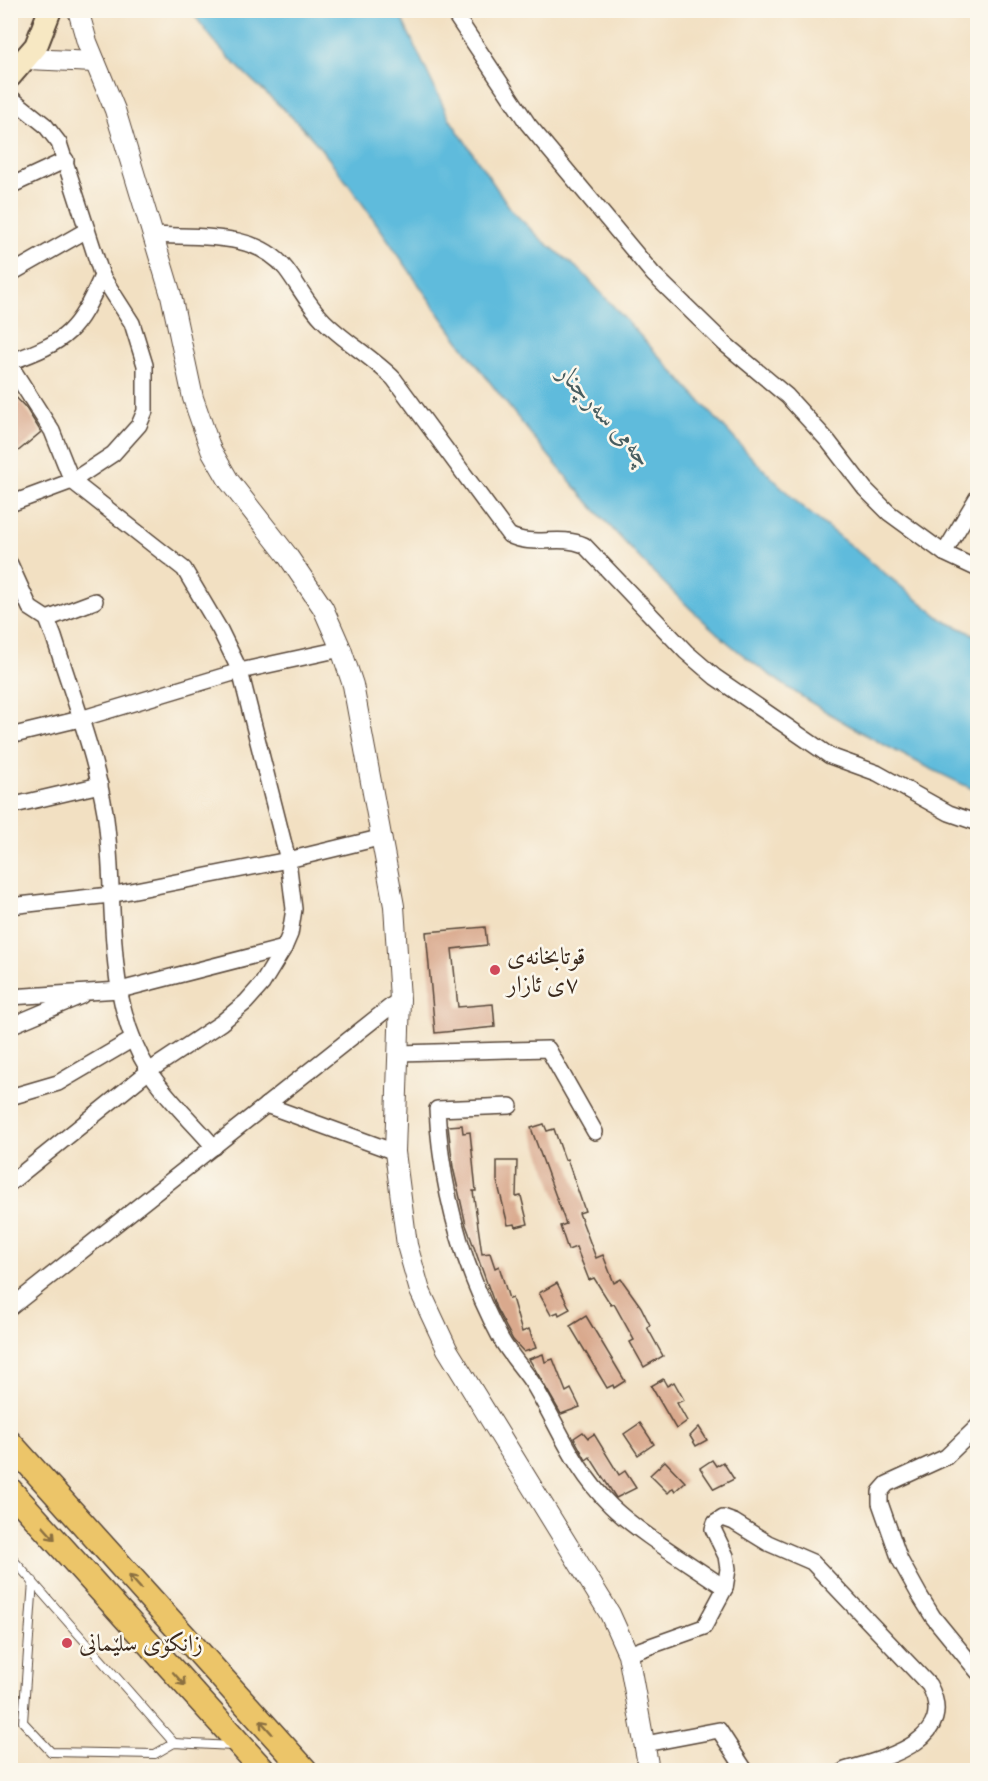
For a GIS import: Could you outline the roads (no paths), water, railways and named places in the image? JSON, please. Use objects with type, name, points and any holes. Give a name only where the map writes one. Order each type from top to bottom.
[{"type":"main road","points":[[10,76],[27,59],[42,35],[50,10]]},
{"type":"main road","points":[[10,1443],[305,1770]]},
{"type":"main road","points":[[10,1490],[262,1770]]},
{"type":"street","points":[[78,10],[95,62],[115,110],[153,235],[171,295],[193,398],[211,450],[229,481],[315,595],[341,649],[360,715],[394,906],[400,999],[396,1152],[407,1245],[426,1306],[471,1388],[597,1588],[628,1654],[649,1770]]},
{"type":"street","points":[[452,10],[528,124],[653,274],[711,331],[794,404],[828,441],[865,489],[890,513],[944,553],[978,569]]},
{"type":"street","points":[[27,59],[95,62]]},
{"type":"street","points":[[10,97],[53,134],[66,160],[102,276],[132,323],[140,344],[145,373],[145,411],[139,425],[112,454],[72,482],[10,504]]},
{"type":"street","points":[[10,186],[66,160]]},
{"type":"street","points":[[10,274],[87,230]]},
{"type":"street","points":[[153,235],[233,240],[252,244],[270,254],[285,268],[324,321],[378,363],[394,379],[508,535],[529,543],[567,540],[584,545],[686,652],[715,677],[825,753],[877,772],[949,813],[978,824]]},
{"type":"street","points":[[10,1183],[149,1071],[221,1023],[246,1002],[274,966],[284,948],[290,934],[294,909],[288,860],[240,671],[198,588],[184,569],[72,482],[52,431],[10,364],[48,348],[75,328],[102,276]]},
{"type":"street","points":[[944,553],[978,496]]},
{"type":"street","points":[[10,564],[30,608],[47,620],[100,785],[109,848],[110,895],[120,990],[133,1039],[149,1071],[214,1147]]},
{"type":"street","points":[[47,620],[95,601]]},
{"type":"street","points":[[10,736],[80,719],[240,671],[341,649]]},
{"type":"street","points":[[10,806],[100,785]]},
{"type":"street","points":[[10,906],[110,895],[288,860],[383,837]]},
{"type":"street","points":[[10,997],[120,990],[284,948]]},
{"type":"street","points":[[10,1026],[92,991]]},
{"type":"street","points":[[10,1308],[400,999]]},
{"type":"street","points":[[10,1097],[58,1083],[133,1039]]},
{"type":"street","points":[[399,1053],[548,1049],[595,1132]]},
{"type":"street","points":[[267,1105],[396,1152]]},
{"type":"street","points":[[510,1106],[438,1109],[441,1160],[447,1196],[485,1306],[510,1353],[535,1386],[568,1451],[594,1488],[622,1515],[725,1588]]},
{"type":"street","points":[[978,1426],[946,1457],[887,1484],[880,1492],[880,1503],[900,1560],[920,1596],[933,1617],[978,1672]]},
{"type":"street","points":[[628,1654],[704,1627],[725,1588],[728,1569],[726,1556],[713,1529],[715,1523],[723,1518],[734,1522],[768,1543],[812,1562],[929,1685],[935,1698],[935,1714],[925,1736],[910,1747],[845,1770]]},
{"type":"street","points":[[645,1744],[719,1730],[745,1770]]},
{"type":"lane","points":[[10,1556],[174,1743]]},
{"type":"lane","points":[[33,1581],[23,1722],[51,1752],[155,1754],[174,1743],[239,1746]]},
{"type":"water","name":"چەمی سەرچنار","points":[[191,11],[398,11],[449,118],[512,211],[542,240],[582,272],[753,459],[801,506],[943,620],[977,636],[977,791],[847,724],[783,684],[726,641],[656,575],[557,466],[496,390],[360,199],[322,150],[234,63]]},
{"type":"place","name":"قوتابخانەی ٧ی ئازار","points":[[495,970]]},
{"type":"place","name":"زانکۆی سلێمانی","points":[[67,1643]]}]
